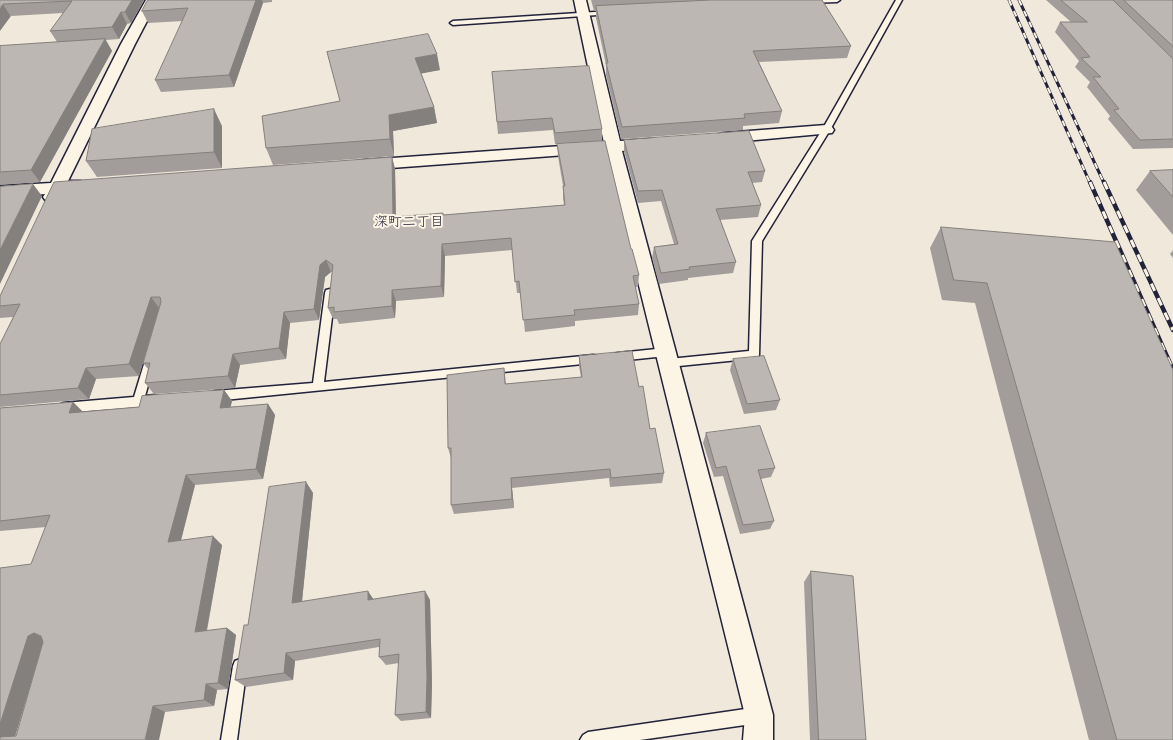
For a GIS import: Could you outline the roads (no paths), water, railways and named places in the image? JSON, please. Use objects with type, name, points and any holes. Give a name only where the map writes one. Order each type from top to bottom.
[{"type":"street","points":[[46,209],[120,44],[152,0]]},
{"type":"street","points":[[581,7],[613,147],[759,715],[758,740]]},
{"type":"street","points":[[708,139],[826,130]]},
{"type":"street","points":[[351,166],[668,142]]},
{"type":"street","points":[[0,192],[96,184]]},
{"type":"lane","points":[[805,2],[837,0]]},
{"type":"lane","points":[[201,397],[318,387],[606,358],[754,355],[757,241],[826,130],[899,0]]},
{"type":"lane","points":[[453,23],[581,7],[615,13]]},
{"type":"lane","points":[[318,387],[330,284]]},
{"type":"lane","points":[[138,402],[155,343]]},
{"type":"lane","points":[[54,408],[170,399]]},
{"type":"lane","points":[[229,740],[242,650]]},
{"type":"lane","points":[[588,740],[759,715]]},
{"type":"railway","points":[[1009,0],[1090,183]]},
{"type":"railway","points":[[1019,0],[1104,183]]},
{"type":"railway","points":[[1090,182],[1173,370]]},
{"type":"railway","points":[[1104,182],[1173,330]]},
{"type":"district","name":"深町二丁目","points":[[409,222]]}]
